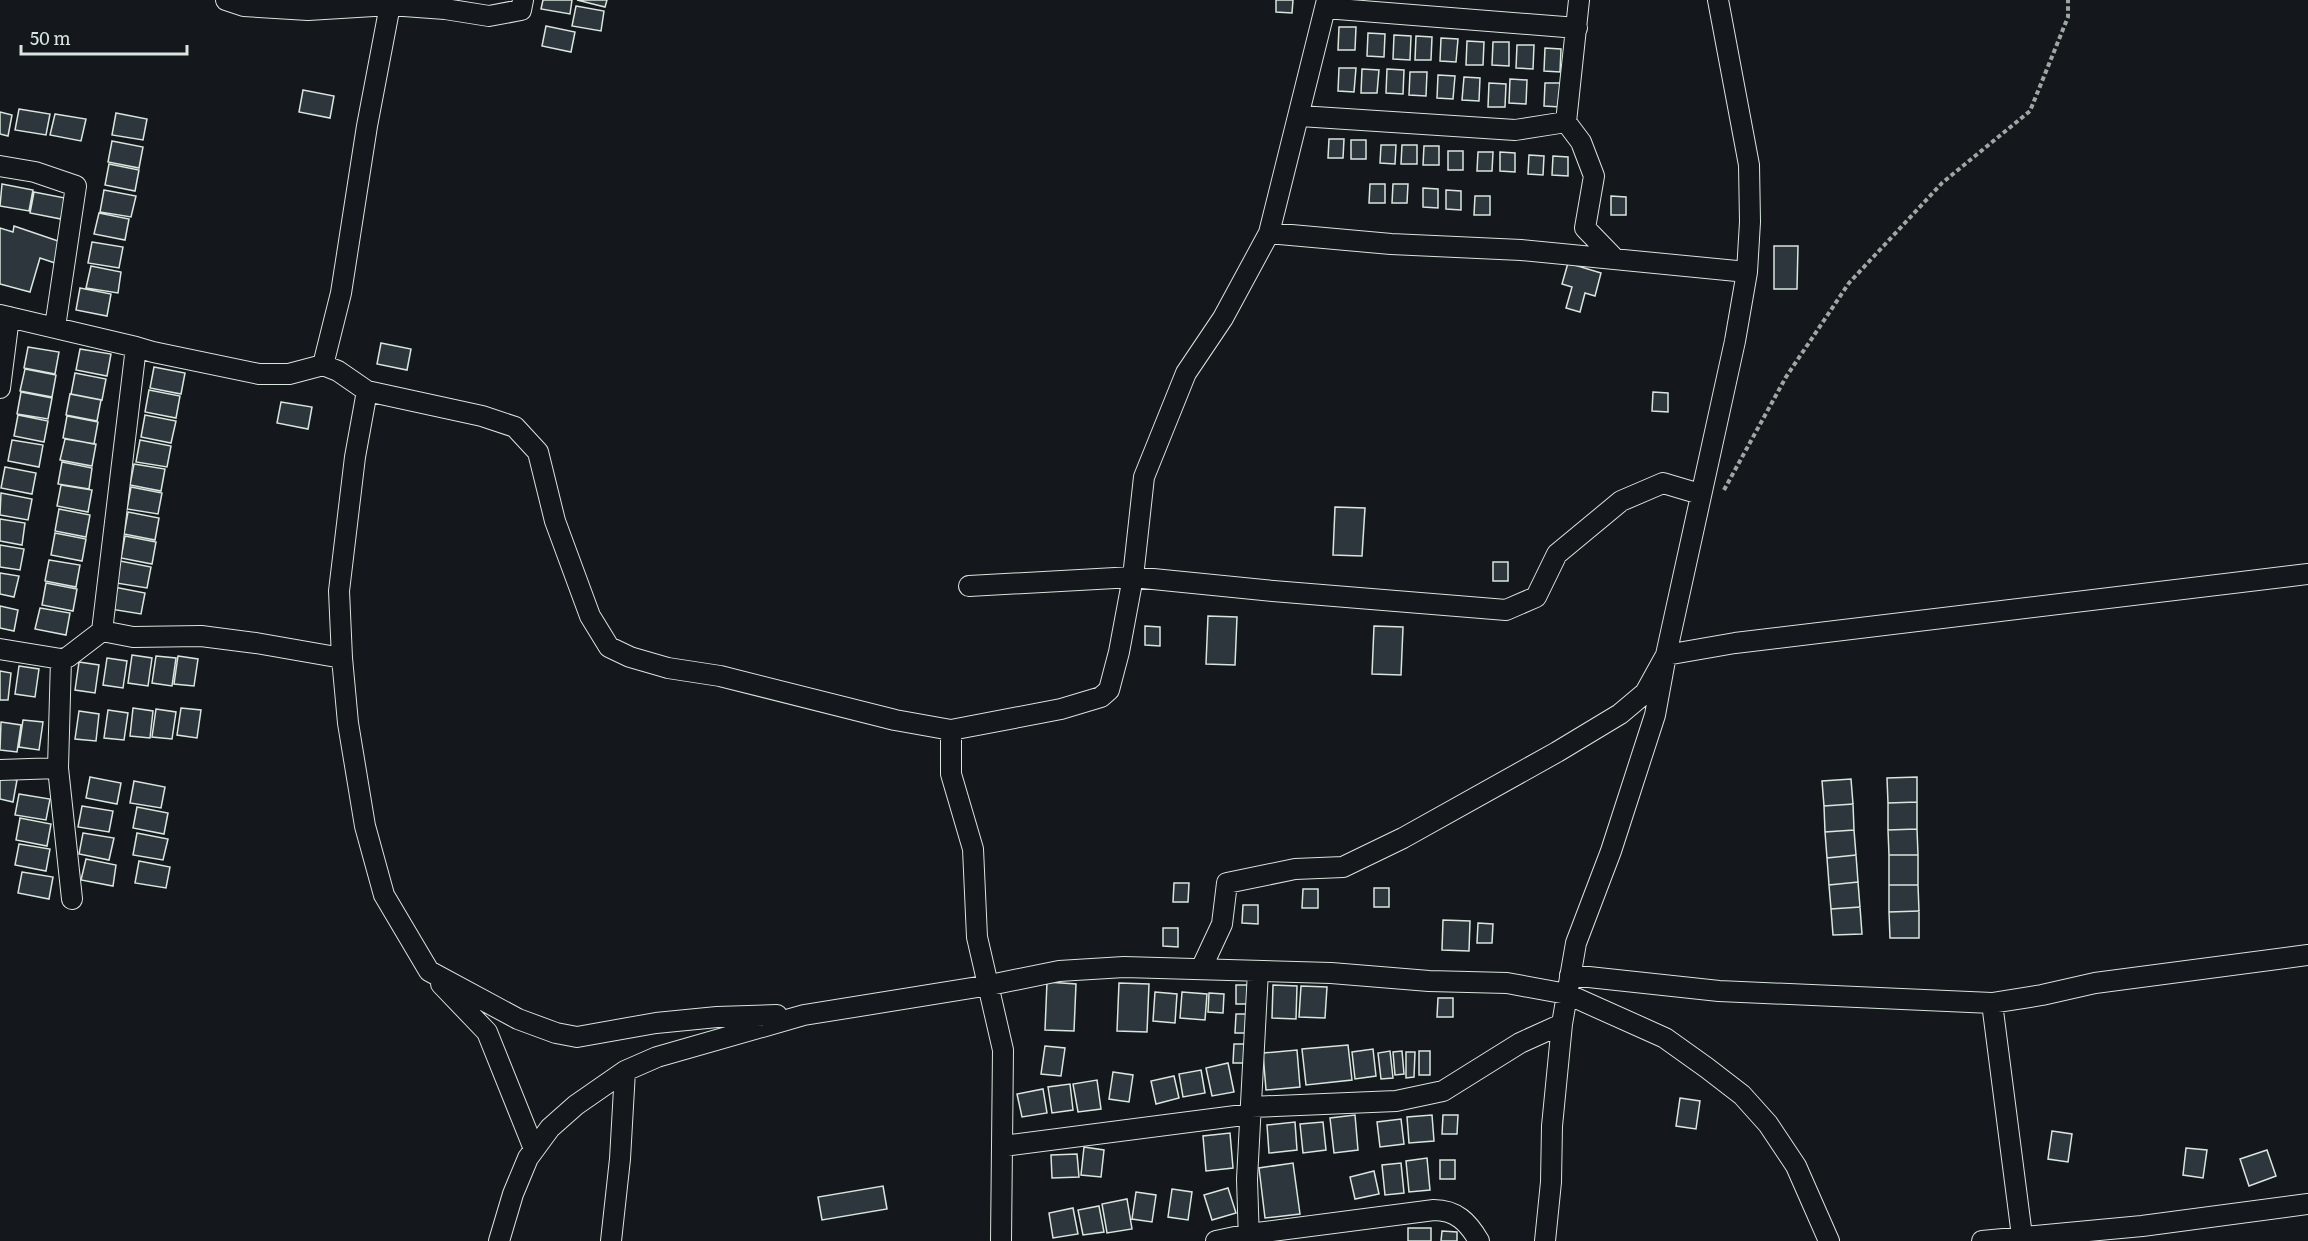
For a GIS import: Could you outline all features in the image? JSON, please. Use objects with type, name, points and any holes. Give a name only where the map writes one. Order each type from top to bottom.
[{"type":"street","points":[[226,0],[244,6],[308,10],[391,3],[489,16],[521,10],[524,0]]},
{"type":"street","points":[[1579,0],[1566,122],[1581,142],[1594,176],[1585,228],[1615,259]]},
{"type":"street","points":[[1545,1241],[1551,1182],[1552,1126],[1562,1024],[1576,943],[1611,851],[1655,715],[1700,494],[1735,341],[1747,272],[1750,222],[1749,165],[1718,0]]},
{"type":"street","points":[[323,365],[341,293],[362,158],[391,3]]},
{"type":"street","points":[[0,388],[5,316],[153,352],[259,374],[289,374],[323,365],[338,371],[367,392],[482,416],[515,427],[538,452],[555,521],[590,616],[609,647],[630,657],[668,668],[720,676],[895,720],[951,730],[1061,709],[1106,694],[1114,675],[1133,577],[1144,477],[1186,373],[1223,318],[1269,233],[1300,116],[1326,4],[1576,28]]},
{"type":"street","points":[[1300,116],[1515,130],[1566,122]]},
{"type":"street","points":[[0,166],[35,172],[76,186],[55,327]]},
{"type":"street","points":[[1269,233],[1315,239],[1521,250],[1747,272]]},
{"type":"street","points":[[0,649],[61,659],[68,657],[102,631],[136,347]]},
{"type":"street","points":[[367,392],[355,457],[339,591],[348,723],[365,826],[384,895],[429,971],[487,1032],[534,1149]]},
{"type":"street","points":[[969,586],[1133,577],[1506,610],[1536,597],[1557,554],[1621,501],[1663,483],[1700,494]]},
{"type":"street","points":[[1666,655],[1735,643],[2308,574]]},
{"type":"street","points":[[102,631],[133,637],[201,636],[342,658]]},
{"type":"street","points":[[1201,969],[1222,924],[1227,883],[1295,869],[1343,867],[1403,838],[1620,714],[1645,693],[1666,655]]},
{"type":"street","points":[[61,659],[58,768],[72,899]]},
{"type":"street","points":[[951,730],[951,774],[973,849],[977,937],[990,985],[1003,1050],[1001,1241]]},
{"type":"street","points":[[0,770],[58,768]]},
{"type":"street","points":[[499,1241],[513,1194],[534,1149],[550,1128],[625,1071],[657,1057],[804,1015],[990,985],[1059,971],[1124,967],[1331,973],[1429,981],[1992,1003],[2095,983],[2308,955]]},
{"type":"street","points":[[429,971],[518,1019],[556,1033],[577,1037],[656,1023],[757,1015],[804,1015]]},
{"type":"street","points":[[1249,1237],[1247,1179],[1258,971]]},
{"type":"street","points":[[1568,985],[1665,1038],[1742,1095],[1768,1124],[1796,1166],[1829,1241]]},
{"type":"street","points":[[1992,1003],[2022,1236]]},
{"type":"street","points":[[1003,1146],[1251,1111],[1396,1101],[1443,1091],[1501,1057],[1520,1043],[1562,1024]]},
{"type":"street","points":[[612,1241],[625,1071]]},
{"type":"street","points":[[1982,1241],[2142,1226],[2308,1204]]},
{"type":"street","points":[[1216,1241],[1370,1217],[1448,1210],[1466,1224],[1479,1241]]},
{"type":"path","points":[[1720,496],[1786,377],[1849,283],[1942,183],[2030,111],[2067,17],[2068,0]]},
{"type":"building","points":[[543,0],[572,0],[570,14],[541,9]]},
{"type":"building","points":[[577,0],[607,0],[605,7]]},
{"type":"building","points":[[1276,0],[1293,0],[1292,13],[1276,12]]},
{"type":"building","points":[[576,6],[604,11],[601,31],[572,26]]},
{"type":"building","points":[[546,26],[575,32],[571,52],[542,46]]},
{"type":"building","points":[[1339,27],[1356,27],[1355,50],[1338,50]]},
{"type":"building","points":[[1368,33],[1385,34],[1384,57],[1367,56]]},
{"type":"building","points":[[1394,35],[1411,36],[1410,60],[1393,59]]},
{"type":"building","points":[[1416,36],[1432,37],[1431,60],[1415,60]]},
{"type":"building","points":[[1441,38],[1458,39],[1456,62],[1440,61]]},
{"type":"building","points":[[1467,41],[1484,42],[1483,65],[1466,65]]},
{"type":"building","points":[[1493,42],[1509,42],[1509,66],[1492,65]]},
{"type":"building","points":[[1517,45],[1534,45],[1533,69],[1516,68]]},
{"type":"building","points":[[1545,48],[1561,49],[1560,72],[1544,71]]},
{"type":"building","points":[[1339,68],[1356,68],[1354,92],[1338,91]]},
{"type":"building","points":[[1362,69],[1379,70],[1377,93],[1361,93]]},
{"type":"building","points":[[1387,69],[1404,70],[1403,94],[1386,93]]},
{"type":"building","points":[[1410,72],[1427,72],[1426,96],[1409,95]]},
{"type":"building","points":[[1438,75],[1455,76],[1453,99],[1437,98]]},
{"type":"building","points":[[1464,77],[1480,78],[1479,101],[1462,100]]},
{"type":"building","points":[[1510,79],[1527,80],[1526,104],[1509,103]]},
{"type":"building","points":[[1489,83],[1506,84],[1505,107],[1488,107]]},
{"type":"building","points":[[1545,83],[1562,83],[1560,107],[1544,106]]},
{"type":"building","points":[[303,90],[334,96],[330,118],[299,112]]},
{"type":"building","points":[[19,109],[50,114],[46,135],[15,130]]},
{"type":"building","points":[[0,112],[12,115],[8,136],[0,134]]},
{"type":"building","points":[[116,113],[147,119],[143,140],[112,135]]},
{"type":"building","points":[[55,114],[86,119],[81,141],[50,135]]},
{"type":"building","points":[[1329,139],[1344,139],[1343,158],[1328,158]]},
{"type":"building","points":[[1351,140],[1366,140],[1366,159],[1351,159]]},
{"type":"building","points":[[112,141],[143,147],[139,168],[108,162]]},
{"type":"building","points":[[1381,145],[1396,145],[1395,164],[1380,163]]},
{"type":"building","points":[[1402,145],[1417,145],[1417,164],[1401,164]]},
{"type":"building","points":[[1424,146],[1439,146],[1439,165],[1423,165]]},
{"type":"building","points":[[1448,151],[1463,151],[1463,170],[1448,170]]},
{"type":"building","points":[[1478,152],[1493,152],[1492,171],[1477,171]]},
{"type":"building","points":[[1500,152],[1515,153],[1515,172],[1500,171]]},
{"type":"building","points":[[1529,155],[1544,156],[1543,175],[1528,174]]},
{"type":"building","points":[[1553,156],[1568,157],[1568,176],[1552,175]]},
{"type":"building","points":[[109,164],[139,170],[135,191],[105,185]]},
{"type":"building","points":[[2,184],[33,190],[29,211],[0,206]]},
{"type":"building","points":[[1370,184],[1385,184],[1385,203],[1369,203]]},
{"type":"building","points":[[1393,184],[1408,184],[1407,203],[1392,203]]},
{"type":"building","points":[[1423,188],[1438,189],[1438,208],[1423,207]]},
{"type":"building","points":[[104,190],[136,196],[131,217],[100,212]]},
{"type":"building","points":[[1446,190],[1461,191],[1461,210],[1446,209]]},
{"type":"building","points":[[34,192],[65,198],[61,219],[30,213]]},
{"type":"building","points":[[1475,196],[1490,196],[1490,215],[1474,215]]},
{"type":"building","points":[[1611,196],[1626,197],[1626,215],[1611,215]]},
{"type":"building","points":[[99,213],[129,219],[125,240],[94,234]]},
{"type":"building","points":[[14,226],[61,242],[55,263],[40,258],[30,292],[0,284],[0,228],[13,232]]},
{"type":"building","points":[[92,242],[123,247],[119,268],[88,263]]},
{"type":"building","points":[[1774,246],[1798,246],[1797,289],[1774,289]]},
{"type":"building","points":[[1568,263],[1601,273],[1595,296],[1585,293],[1580,312],[1566,308],[1572,287],[1562,284]]},
{"type":"building","points":[[91,266],[121,272],[118,293],[86,288]]},
{"type":"building","points":[[80,288],[111,294],[107,316],[76,310]]},
{"type":"building","points":[[381,343],[411,349],[407,370],[377,364]]},
{"type":"building","points":[[28,347],[59,352],[55,374],[24,368]]},
{"type":"building","points":[[80,349],[111,354],[107,376],[76,370]]},
{"type":"building","points":[[154,367],[185,373],[181,394],[150,388]]},
{"type":"building","points":[[25,369],[56,375],[52,397],[20,391]]},
{"type":"building","points":[[75,373],[106,379],[102,400],[71,394]]},
{"type":"building","points":[[149,390],[180,396],[176,418],[145,412]]},
{"type":"building","points":[[21,392],[52,398],[48,419],[17,414]]},
{"type":"building","points":[[1653,392],[1668,393],[1668,412],[1652,411]]},
{"type":"building","points":[[70,394],[101,400],[97,421],[66,415]]},
{"type":"building","points":[[281,402],[312,407],[308,429],[277,423]]},
{"type":"building","points":[[18,415],[48,421],[44,442],[14,436]]},
{"type":"building","points":[[145,415],[176,421],[171,443],[141,437]]},
{"type":"building","points":[[67,416],[98,422],[94,444],[63,438]]},
{"type":"building","points":[[65,439],[96,444],[92,466],[60,460]]},
{"type":"building","points":[[12,440],[43,445],[39,467],[8,461]]},
{"type":"building","points":[[140,440],[171,446],[167,467],[136,462]]},
{"type":"building","points":[[62,462],[92,468],[89,489],[58,484]]},
{"type":"building","points":[[134,464],[165,469],[161,491],[130,485]]},
{"type":"building","points":[[5,467],[36,473],[32,494],[1,488]]},
{"type":"building","points":[[61,485],[92,490],[88,512],[57,506]]},
{"type":"building","points":[[131,487],[162,493],[158,514],[127,509]]},
{"type":"building","points":[[1,493],[32,499],[28,520],[0,515]]},
{"type":"building","points":[[1335,507],[1365,508],[1362,556],[1333,555]]},
{"type":"building","points":[[59,509],[90,515],[86,537],[55,531]]},
{"type":"building","points":[[128,512],[159,518],[155,540],[124,534]]},
{"type":"building","points":[[0,519],[25,523],[22,545],[0,541]]},
{"type":"building","points":[[55,533],[86,539],[82,561],[51,555]]},
{"type":"building","points":[[125,536],[156,542],[152,564],[121,558]]},
{"type":"building","points":[[0,545],[24,549],[20,570],[0,567]]},
{"type":"building","points":[[49,560],[80,565],[76,587],[45,581]]},
{"type":"building","points":[[120,561],[151,567],[147,588],[116,583]]},
{"type":"building","points":[[1493,562],[1508,562],[1508,581],[1493,581]]},
{"type":"building","points":[[0,573],[19,576],[14,597],[0,594]]},
{"type":"building","points":[[46,583],[77,589],[73,611],[42,605]]},
{"type":"building","points":[[114,587],[145,593],[141,614],[110,609]]},
{"type":"building","points":[[0,606],[18,610],[14,631],[0,628]]},
{"type":"building","points":[[40,608],[70,613],[66,635],[35,629]]},
{"type":"building","points":[[1208,616],[1237,617],[1235,665],[1206,664]]},
{"type":"building","points":[[1145,626],[1160,627],[1160,646],[1145,645]]},
{"type":"building","points":[[1374,626],[1403,627],[1401,675],[1372,674]]},
{"type":"building","points":[[132,655],[152,658],[148,686],[128,683]]},
{"type":"building","points":[[156,656],[176,658],[172,686],[152,683]]},
{"type":"building","points":[[178,656],[198,659],[194,686],[174,684]]},
{"type":"building","points":[[107,658],[127,661],[123,688],[103,685]]},
{"type":"building","points":[[79,662],[99,665],[95,693],[75,690]]},
{"type":"building","points":[[19,666],[39,669],[35,697],[15,694]]},
{"type":"building","points":[[0,671],[11,673],[8,700],[0,700]]},
{"type":"building","points":[[133,708],[153,711],[150,738],[130,736]]},
{"type":"building","points":[[181,708],[201,710],[197,738],[177,735]]},
{"type":"building","points":[[156,709],[176,712],[172,739],[152,737]]},
{"type":"building","points":[[108,710],[128,713],[124,740],[104,738]]},
{"type":"building","points":[[79,711],[99,714],[96,741],[75,739]]},
{"type":"building","points":[[23,720],[43,722],[39,750],[19,747]]},
{"type":"building","points":[[1,722],[21,725],[17,752],[0,750]]},
{"type":"building","points":[[0,777],[17,780],[13,802],[0,799]]},
{"type":"building","points":[[90,777],[121,783],[117,804],[86,798]]},
{"type":"building","points":[[1917,777],[1917,802],[1888,803],[1887,778]]},
{"type":"building","points":[[1851,779],[1853,804],[1824,806],[1822,781]]},
{"type":"building","points":[[134,781],[165,787],[161,808],[130,803]]},
{"type":"building","points":[[19,794],[50,799],[46,820],[15,815]]},
{"type":"building","points":[[1917,802],[1917,829],[1888,830],[1888,803]]},
{"type":"building","points":[[1853,804],[1854,830],[1825,832],[1824,806]]},
{"type":"building","points":[[82,806],[113,811],[109,832],[78,827]]},
{"type":"building","points":[[137,807],[168,813],[164,834],[133,828]]},
{"type":"building","points":[[20,818],[51,824],[47,846],[16,840]]},
{"type":"building","points":[[1917,829],[1918,855],[1889,855],[1888,830]]},
{"type":"building","points":[[1854,830],[1856,855],[1827,858],[1825,832]]},
{"type":"building","points":[[83,833],[114,838],[109,860],[79,854]]},
{"type":"building","points":[[137,833],[168,839],[163,860],[133,855]]},
{"type":"building","points":[[19,844],[50,849],[46,871],[15,865]]},
{"type":"building","points":[[1856,855],[1858,882],[1829,885],[1827,858]]},
{"type":"building","points":[[1889,855],[1918,855],[1918,885],[1889,885]]},
{"type":"building","points":[[86,859],[116,865],[113,886],[81,880]]},
{"type":"building","points":[[139,861],[170,867],[166,888],[135,883]]},
{"type":"building","points":[[22,872],[53,877],[49,899],[18,893]]},
{"type":"building","points":[[1858,882],[1860,907],[1831,909],[1829,885]]},
{"type":"building","points":[[1174,883],[1189,883],[1188,902],[1173,902]]},
{"type":"building","points":[[1889,885],[1918,885],[1919,911],[1889,912]]},
{"type":"building","points":[[1374,888],[1389,888],[1389,907],[1374,907]]},
{"type":"building","points":[[1303,889],[1318,889],[1318,908],[1302,908]]},
{"type":"building","points":[[1243,905],[1258,905],[1258,924],[1242,923]]},
{"type":"building","points":[[1860,907],[1862,934],[1833,935],[1831,909]]},
{"type":"building","points":[[1919,911],[1919,938],[1890,938],[1889,912]]},
{"type":"building","points":[[1443,920],[1470,921],[1469,951],[1442,950]]},
{"type":"building","points":[[1478,923],[1493,924],[1492,943],[1477,943]]},
{"type":"building","points":[[1163,928],[1178,928],[1178,947],[1163,946]]},
{"type":"building","points":[[1047,982],[1076,984],[1074,1031],[1045,1030]]},
{"type":"building","points":[[1119,983],[1149,984],[1147,1032],[1117,1031]]},
{"type":"building","points":[[1236,985],[1251,985],[1250,1004],[1236,1004]]},
{"type":"building","points":[[1273,985],[1297,986],[1296,1019],[1272,1018]]},
{"type":"building","points":[[1301,986],[1327,987],[1325,1018],[1299,1017]]},
{"type":"building","points":[[1155,992],[1177,994],[1175,1023],[1153,1021]]},
{"type":"building","points":[[1182,992],[1207,994],[1205,1020],[1180,1018]]},
{"type":"building","points":[[1209,993],[1224,994],[1223,1013],[1208,1012]]},
{"type":"building","points":[[1438,998],[1453,998],[1453,1017],[1437,1017]]},
{"type":"building","points":[[1236,1014],[1251,1014],[1250,1033],[1235,1033]]},
{"type":"building","points":[[1234,1044],[1249,1044],[1248,1063],[1233,1063]]},
{"type":"building","points":[[1348,1045],[1352,1080],[1306,1085],[1302,1049]]},
{"type":"building","points":[[1045,1046],[1065,1048],[1061,1076],[1041,1074]]},
{"type":"building","points":[[1373,1049],[1376,1076],[1355,1079],[1352,1052]]},
{"type":"building","points":[[1297,1050],[1300,1087],[1266,1090],[1263,1053]]},
{"type":"building","points":[[1390,1051],[1393,1078],[1381,1079],[1378,1053]]},
{"type":"building","points":[[1402,1051],[1404,1074],[1395,1075],[1393,1052]]},
{"type":"building","points":[[1419,1051],[1430,1051],[1430,1075],[1419,1075]]},
{"type":"building","points":[[1406,1052],[1415,1052],[1414,1077],[1406,1078]]},
{"type":"building","points":[[1228,1063],[1234,1092],[1212,1096],[1206,1068]]},
{"type":"building","points":[[1201,1070],[1205,1093],[1183,1097],[1179,1074]]},
{"type":"building","points":[[1113,1072],[1133,1075],[1129,1102],[1109,1099]]},
{"type":"building","points":[[1174,1076],[1179,1098],[1156,1104],[1151,1081]]},
{"type":"building","points":[[1097,1080],[1101,1109],[1078,1112],[1073,1084]]},
{"type":"building","points":[[1070,1084],[1073,1110],[1052,1113],[1048,1087]]},
{"type":"building","points":[[1043,1089],[1047,1113],[1022,1117],[1017,1094]]},
{"type":"building","points":[[1680,1098],[1700,1101],[1696,1129],[1676,1126]]},
{"type":"building","points":[[1355,1115],[1358,1150],[1334,1153],[1330,1118]]},
{"type":"building","points":[[1432,1115],[1434,1141],[1409,1143],[1407,1117]]},
{"type":"building","points":[[1443,1115],[1458,1115],[1457,1134],[1442,1134]]},
{"type":"building","points":[[1401,1119],[1404,1144],[1380,1147],[1377,1122]]},
{"type":"building","points":[[1295,1122],[1297,1150],[1269,1153],[1267,1125]]},
{"type":"building","points":[[1323,1122],[1326,1150],[1303,1153],[1300,1124]]},
{"type":"building","points":[[2052,1131],[2072,1134],[2068,1162],[2048,1159]]},
{"type":"building","points":[[1230,1133],[1233,1168],[1206,1171],[1203,1136]]},
{"type":"building","points":[[1084,1147],[1104,1150],[1101,1177],[1081,1175]]},
{"type":"building","points":[[2186,1148],[2207,1150],[2203,1178],[2183,1175]]},
{"type":"building","points":[[2267,1150],[2276,1176],[2249,1186],[2240,1159]]},
{"type":"building","points":[[1077,1154],[1079,1177],[1052,1178],[1051,1155]]},
{"type":"building","points":[[1427,1158],[1430,1190],[1409,1192],[1406,1161]]},
{"type":"building","points":[[1440,1160],[1455,1160],[1455,1179],[1440,1179]]},
{"type":"building","points":[[1293,1163],[1300,1214],[1265,1218],[1259,1168]]},
{"type":"building","points":[[1401,1163],[1404,1193],[1385,1195],[1382,1165]]},
{"type":"building","points":[[1374,1171],[1379,1194],[1355,1199],[1350,1177]]},
{"type":"building","points":[[883,1186],[887,1209],[822,1220],[818,1197]]},
{"type":"building","points":[[1228,1188],[1236,1213],[1212,1220],[1204,1195]]},
{"type":"building","points":[[1172,1189],[1192,1192],[1188,1220],[1168,1217]]},
{"type":"building","points":[[1136,1192],[1156,1195],[1152,1222],[1132,1219]]},
{"type":"building","points":[[1127,1199],[1132,1229],[1107,1233],[1102,1204]]},
{"type":"building","points":[[1099,1206],[1104,1232],[1083,1235],[1078,1210]]},
{"type":"building","points":[[1073,1208],[1078,1234],[1053,1238],[1049,1213]]},
{"type":"building","points":[[1408,1228],[1431,1228],[1431,1241],[1408,1241]]},
{"type":"building","points":[[1442,1231],[1457,1232],[1457,1241],[1441,1241]]}]
